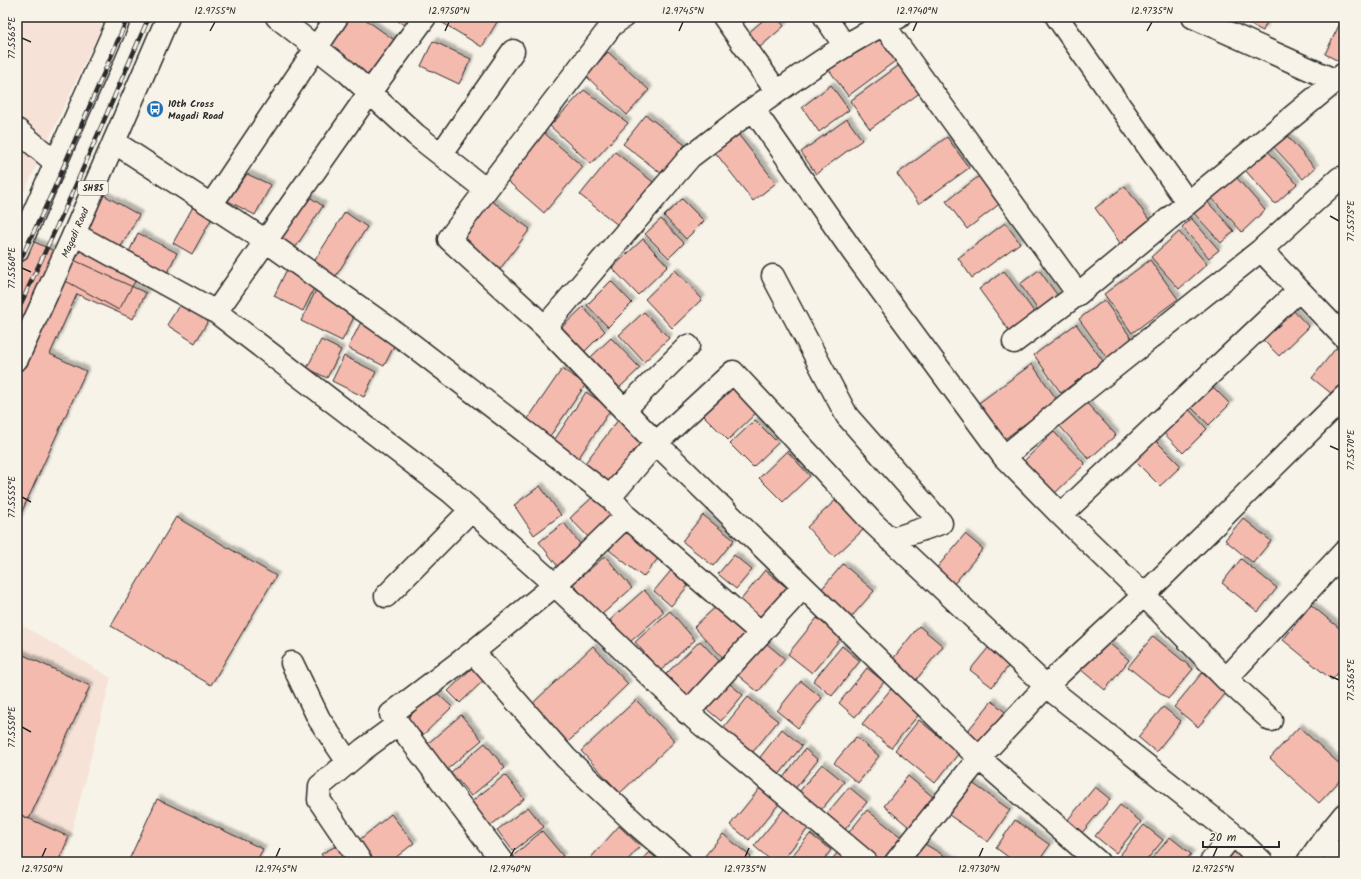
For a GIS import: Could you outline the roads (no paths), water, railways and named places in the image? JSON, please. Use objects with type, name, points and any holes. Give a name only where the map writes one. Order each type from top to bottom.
[{"type":"street","points":[[17,251],[120,17]]},
{"type":"street","name":"Magadi Road","points":[[17,359],[74,234],[168,17]]},
{"type":"street","points":[[277,17],[346,70],[416,135],[486,190]]},
{"type":"street","points":[[211,205],[337,17]]},
{"type":"street","points":[[216,312],[370,92],[425,17]]},
{"type":"street","points":[[623,17],[612,25],[449,239],[545,327],[656,443],[979,758],[1098,862]]},
{"type":"street","points":[[724,17],[777,92]]},
{"type":"street","points":[[825,17],[845,46]]},
{"type":"street","points":[[1057,17],[1188,203]]},
{"type":"street","points":[[1014,342],[1078,294],[1340,77],[1193,17]]},
{"type":"street","points":[[545,327],[690,157],[818,62],[891,21],[1078,294]]},
{"type":"street","points":[[441,154],[512,51]]},
{"type":"street","points":[[753,109],[853,252],[1004,457],[1061,515],[1144,595],[1226,679],[1271,720]]},
{"type":"street","points":[[17,130],[56,163]]},
{"type":"street","points":[[114,142],[266,241],[411,344],[610,497],[626,516],[761,634]]},
{"type":"street","points":[[1004,457],[1069,403],[1261,250],[1340,178],[1344,181]]},
{"type":"street","points":[[74,234],[216,312],[445,487],[555,585],[688,713],[866,862]]},
{"type":"street","points":[[1261,250],[1344,337]]},
{"type":"street","points":[[773,276],[847,416],[941,523],[890,540]]},
{"type":"street","points":[[1061,515],[1299,290]]},
{"type":"street","points":[[624,410],[688,346]]},
{"type":"street","points":[[610,497],[656,443],[733,372],[872,524],[1046,686],[1233,834],[1262,862]]},
{"type":"street","points":[[896,862],[979,758],[1046,686],[1144,595],[1344,397]]},
{"type":"street","points":[[386,596],[471,510]]},
{"type":"street","points":[[503,862],[391,714],[474,652],[555,585],[626,516]]},
{"type":"street","points":[[1226,679],[1344,552]]},
{"type":"street","points":[[688,713],[804,587]]},
{"type":"street","points":[[474,652],[566,758],[637,825],[680,862]]},
{"type":"street","points":[[292,663],[319,719],[348,762]]},
{"type":"street","points":[[361,862],[319,800],[320,786],[348,762],[398,724]]},
{"type":"street","points":[[1308,862],[1344,815]]},
{"type":"street","points":[[1211,862],[1233,834]]},
{"type":"street","points":[[1322,842],[1344,860]]},
{"type":"railway","points":[[17,267],[54,189],[128,17]]},
{"type":"railway","points":[[17,312],[71,196],[149,17]]},
{"type":"place","name":"10th Cross Magadi Road","points":[[155,109]]}]
